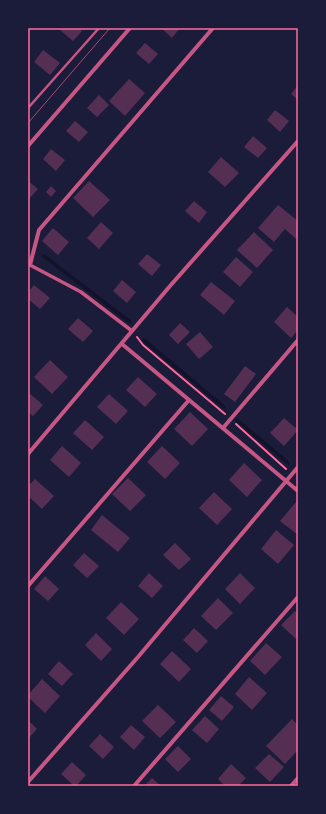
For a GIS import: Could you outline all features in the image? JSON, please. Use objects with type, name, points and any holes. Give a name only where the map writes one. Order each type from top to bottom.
[{"type":"street","points":[[28,146],[130,28]]},
{"type":"street","points":[[132,332],[81,292],[30,265],[39,230],[213,28]]},
{"type":"street","points":[[28,454],[175,280],[298,140]]},
{"type":"street","points":[[223,428],[298,340]]},
{"type":"street","points":[[122,344],[298,491]]},
{"type":"street","points":[[28,586],[190,400]]},
{"type":"street","points":[[28,782],[138,657],[298,467]]},
{"type":"street","points":[[134,786],[298,597]]},
{"type":"street","points":[[292,786],[298,778]]},
{"type":"lane","points":[[28,108],[99,28]]},
{"type":"lane","points":[[28,270],[30,265]]},
{"type":"path","points":[[132,332],[143,345],[231,419],[292,474]]},
{"type":"building","points":[[62,28],[79,28],[82,31],[73,41],[60,30]]},
{"type":"building","points":[[161,28],[180,28],[172,38]]},
{"type":"building","points":[[145,43],[158,54],[149,64],[136,53]]},
{"type":"building","points":[[43,50],[60,63],[50,75],[34,62]]},
{"type":"building","points":[[129,79],[145,93],[125,116],[109,101]]},
{"type":"building","points":[[298,85],[298,100],[291,94]]},
{"type":"building","points":[[99,95],[109,105],[97,117],[87,108]]},
{"type":"building","points":[[275,110],[289,121],[280,132],[267,120]]},
{"type":"building","points":[[75,121],[88,132],[79,142],[66,131]]},
{"type":"building","points":[[253,136],[267,148],[258,158],[244,147]]},
{"type":"building","points":[[51,149],[65,160],[56,171],[43,159]]},
{"type":"building","points":[[221,157],[239,173],[225,187],[208,172]]},
{"type":"building","points":[[28,181],[38,189],[28,200]]},
{"type":"building","points":[[89,181],[110,200],[93,217],[73,198]]},
{"type":"building","points":[[51,186],[56,191],[51,197],[46,192]]},
{"type":"building","points":[[194,201],[207,212],[199,223],[185,211]]},
{"type":"building","points":[[278,205],[298,221],[298,236],[296,239],[285,229],[274,242],[258,228]]},
{"type":"building","points":[[101,222],[113,233],[99,249],[87,238]]},
{"type":"building","points":[[53,228],[69,242],[58,255],[42,241]]},
{"type":"building","points":[[254,232],[273,250],[257,268],[237,250]]},
{"type":"building","points":[[147,254],[161,265],[152,276],[138,264]]},
{"type":"building","points":[[236,257],[253,272],[240,287],[223,272]]},
{"type":"building","points":[[122,280],[136,292],[127,303],[113,291]]},
{"type":"building","points":[[211,282],[235,301],[224,315],[200,295]]},
{"type":"building","points":[[34,285],[50,298],[40,309],[28,299],[28,292]]},
{"type":"building","points":[[287,307],[298,317],[298,330],[291,338],[274,322]]},
{"type":"building","points":[[78,318],[93,331],[83,342],[68,329]]},
{"type":"building","points":[[180,323],[190,332],[178,344],[169,335]]},
{"type":"building","points":[[200,332],[213,347],[199,359],[186,344]]},
{"type":"building","points":[[50,360],[68,377],[52,394],[34,377]]},
{"type":"building","points":[[245,366],[256,374],[235,402],[224,394]]},
{"type":"building","points":[[138,377],[157,394],[145,407],[126,390]]},
{"type":"building","points":[[28,392],[43,405],[33,416],[28,412]]},
{"type":"building","points":[[109,394],[128,411],[116,424],[97,407]]},
{"type":"building","points":[[190,412],[208,429],[192,446],[174,429]]},
{"type":"building","points":[[284,418],[298,430],[284,446],[270,433]]},
{"type":"building","points":[[85,420],[104,437],[92,450],[73,433]]},
{"type":"building","points":[[62,446],[81,463],[69,477],[50,460]]},
{"type":"building","points":[[162,446],[180,463],[165,479],[147,462]]},
{"type":"building","points":[[244,463],[262,480],[247,497],[229,480]]},
{"type":"building","points":[[128,478],[146,495],[130,511],[112,494]]},
{"type":"building","points":[[35,479],[54,496],[42,509],[28,496],[28,486]]},
{"type":"building","points":[[214,492],[232,509],[217,525],[199,508]]},
{"type":"building","points":[[296,502],[298,504],[298,535],[280,521]]},
{"type":"building","points":[[102,515],[130,538],[118,552],[91,530]]},
{"type":"building","points":[[276,530],[294,545],[278,564],[261,549]]},
{"type":"building","points":[[175,543],[191,559],[179,570],[163,555]]},
{"type":"building","points":[[84,553],[99,566],[87,578],[73,565]]},
{"type":"building","points":[[149,573],[163,586],[152,598],[138,586]]},
{"type":"building","points":[[240,573],[255,588],[240,604],[225,589]]},
{"type":"building","points":[[45,576],[59,589],[48,601],[34,589]]},
{"type":"building","points":[[218,598],[233,613],[216,630],[201,616]]},
{"type":"building","points":[[121,602],[139,619],[124,635],[106,618]]},
{"type":"building","points":[[295,611],[298,614],[298,636],[296,639],[281,625]]},
{"type":"building","points":[[194,628],[208,641],[197,653],[183,640]]},
{"type":"building","points":[[96,633],[112,649],[101,661],[85,645]]},
{"type":"building","points":[[266,643],[282,657],[265,675],[250,661]]},
{"type":"building","points":[[172,651],[191,669],[179,682],[160,664]]},
{"type":"building","points":[[59,661],[73,674],[62,686],[48,674]]},
{"type":"building","points":[[249,677],[267,693],[252,710],[235,694]]},
{"type":"building","points":[[42,679],[60,696],[45,713],[28,697],[28,695]]},
{"type":"building","points":[[221,696],[234,707],[222,721],[209,710]]},
{"type":"building","points":[[158,705],[176,722],[160,738],[142,721]]},
{"type":"building","points":[[205,716],[219,729],[207,743],[192,730]]},
{"type":"building","points":[[292,719],[298,725],[298,750],[285,764],[266,746]]},
{"type":"building","points":[[28,720],[37,729],[28,739]]},
{"type":"building","points":[[131,725],[145,737],[134,750],[120,737]]},
{"type":"building","points":[[100,734],[114,747],[103,759],[89,746]]},
{"type":"building","points":[[178,746],[191,759],[178,772],[165,759]]},
{"type":"building","points":[[269,754],[284,767],[270,782],[255,768]]},
{"type":"building","points":[[72,762],[86,775],[76,786],[74,786],[61,774]]},
{"type":"building","points":[[231,764],[246,778],[238,786],[225,786],[218,779]]},
{"type":"building","points":[[152,778],[161,786],[144,786]]},
{"type":"waterway","points":[[44,256],[130,322]]},
{"type":"waterway","points":[[144,340],[224,407]]},
{"type":"waterway","points":[[237,420],[288,463]]},
{"type":"tram line","points":[[28,123],[110,28]]}]
